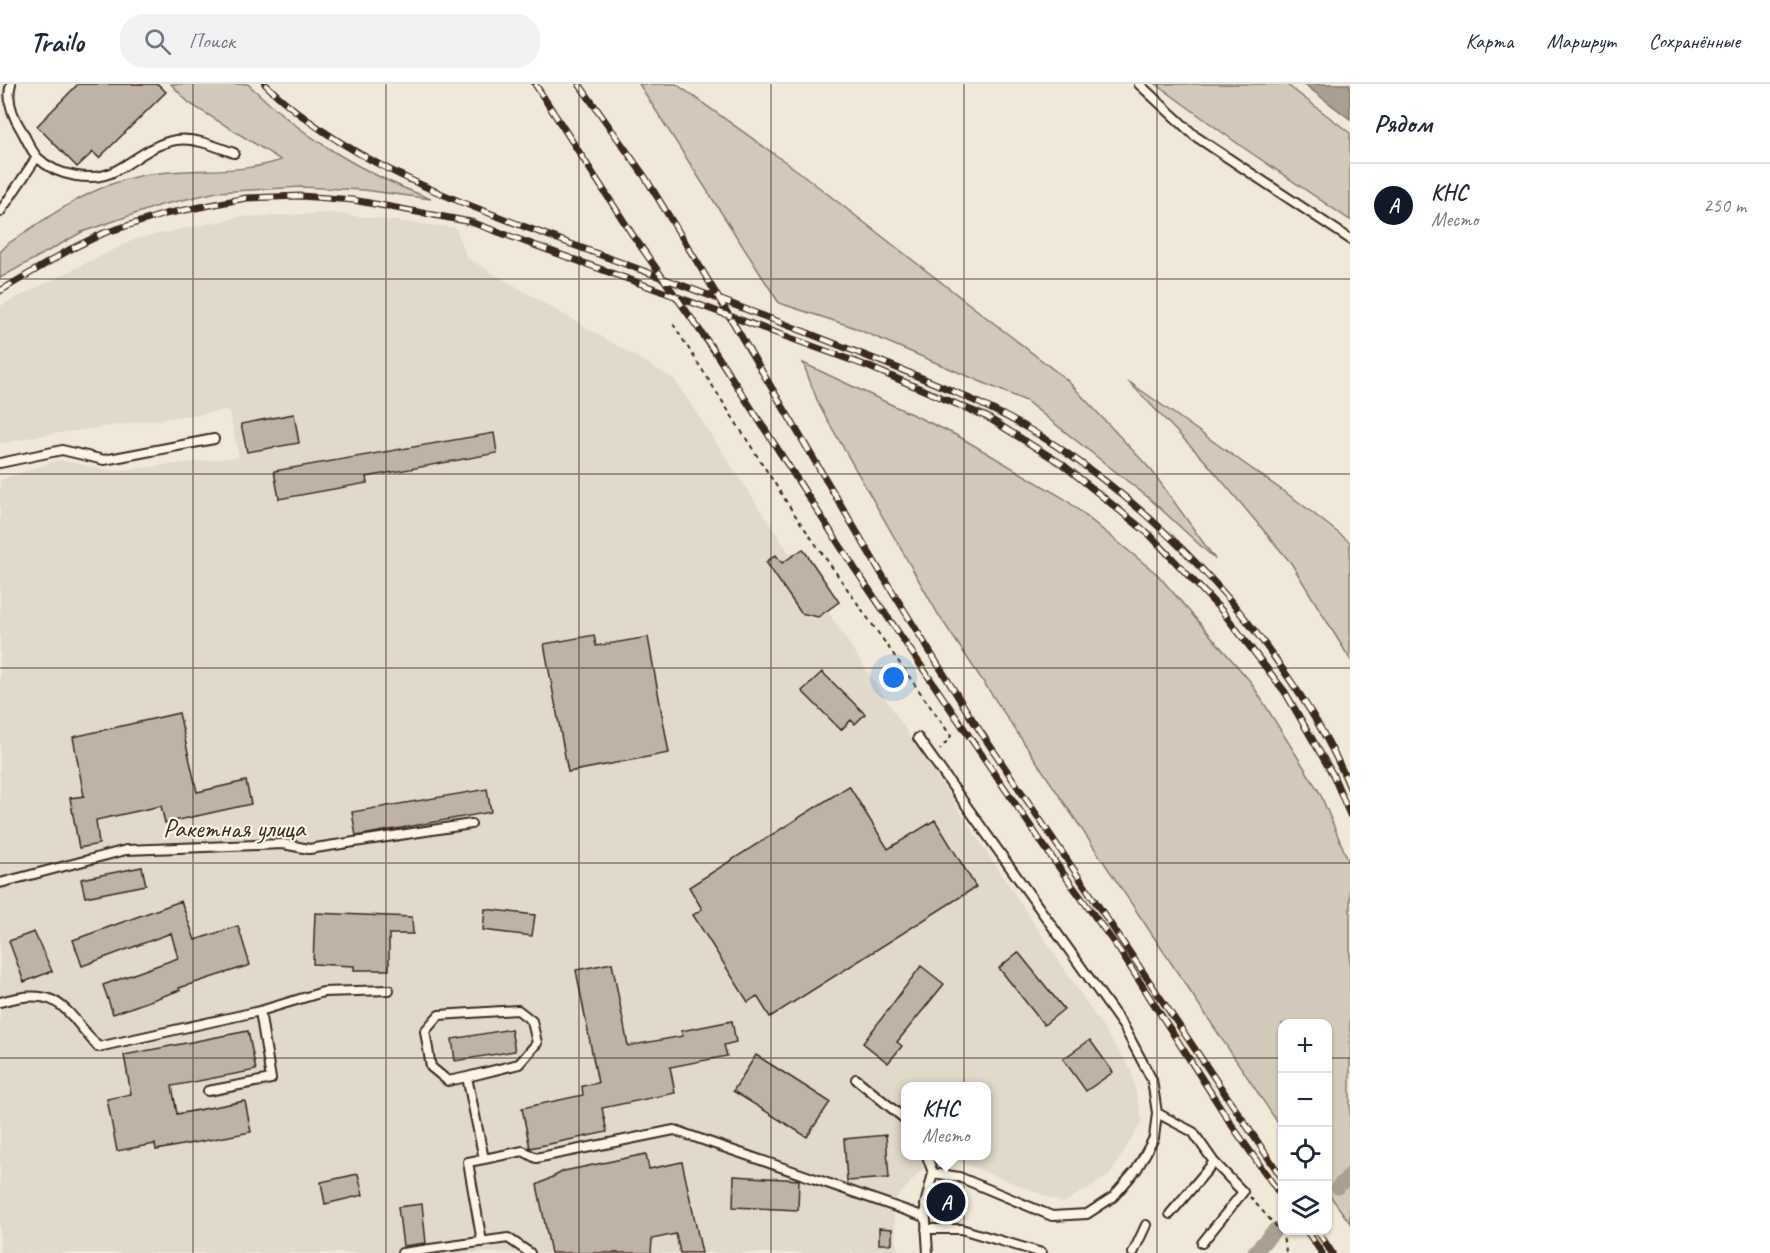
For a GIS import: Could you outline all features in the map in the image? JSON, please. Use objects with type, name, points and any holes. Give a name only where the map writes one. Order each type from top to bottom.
[{"type":"lane","points":[[11,84],[7,95],[17,123],[37,157],[51,169],[81,177],[114,172],[143,151],[178,140],[211,145],[234,153]]},
{"type":"lane","points":[[1139,84],[1195,136],[1350,239]]},
{"type":"lane","points":[[0,212],[37,157]]},
{"type":"lane","points":[[0,463],[62,450],[104,460],[214,439]]},
{"type":"lane","points":[[918,738],[1124,1027],[1152,1080],[1157,1113],[1154,1138],[1137,1169],[1113,1197],[1087,1214],[1052,1216],[959,1178],[933,1173]]},
{"type":"lane","name":"Ракетная улица","points":[[0,883],[126,850],[283,844],[309,849],[471,824]]},
{"type":"lane","points":[[0,1002],[26,994],[55,999],[98,1047],[260,1011],[323,992],[389,990]]},
{"type":"lane","points":[[518,1010],[532,1021],[537,1043],[519,1064],[467,1077],[448,1081],[431,1067],[425,1031],[439,1016],[518,1010]]},
{"type":"lane","points":[[208,1091],[270,1078],[260,1011]]},
{"type":"lane","points":[[467,1077],[484,1159]]},
{"type":"lane","points":[[856,1079],[901,1116]]},
{"type":"lane","points":[[1157,1113],[1193,1132],[1214,1162],[1243,1192],[1202,1243]]},
{"type":"lane","points":[[482,1242],[468,1162],[523,1151],[536,1158],[674,1130],[926,1217]]},
{"type":"lane","points":[[928,1253],[925,1205],[933,1173],[929,1160]]},
{"type":"lane","points":[[1170,1214],[1214,1162]]},
{"type":"lane","points":[[1133,1253],[1146,1225]]},
{"type":"lane","points":[[926,1229],[961,1229],[1042,1253]]},
{"type":"lane","points":[[402,1253],[508,1238],[530,1253]]},
{"type":"path","points":[[673,324],[793,512],[951,736],[933,759]]},
{"type":"path","points":[[1243,1192],[1257,1202],[1282,1233],[1284,1253]]},
{"type":"shaded area","points":[[171,84],[248,84],[289,121],[333,151],[380,177],[431,199],[364,190],[301,187],[217,192],[161,205],[82,232],[0,278],[0,252],[9,243],[87,194],[139,176],[246,168],[281,160],[189,103]]},
{"type":"shaded area","points":[[639,84],[676,84],[798,171],[1067,380],[1152,471],[1215,559],[1150,499],[1026,401],[850,326],[779,303]]},
{"type":"shaded area","points":[[1156,84],[1286,84],[1350,133],[1350,220],[1241,146]]},
{"type":"shaded area","points":[[1304,84],[1350,84],[1350,119]]},
{"type":"shaded area","points":[[331,213],[456,228],[467,258],[674,379],[1131,1070],[1142,1121],[1110,1175],[1063,1203],[955,1160],[991,1160],[991,1082],[901,1082],[901,1160],[930,1160],[892,1203],[898,1253],[0,1253],[0,480],[59,460],[113,471],[239,457],[229,410],[37,436],[0,444],[0,306],[135,239],[240,217]]},
{"type":"shaded area","points":[[803,363],[958,436],[1065,499],[1157,574],[1250,681],[1320,793],[1350,865],[1350,1223],[1332,1198],[1332,1019],[1278,1019],[1278,1123],[938,614],[819,405]]},
{"type":"shaded area","points":[[1128,381],[1300,503],[1350,542],[1350,659],[1291,563],[1206,462]]},
{"type":"building","points":[[78,84],[158,84],[166,92],[99,158],[93,152],[77,167],[37,126]]},
{"type":"building","points":[[294,414],[299,443],[247,452],[241,424]]},
{"type":"building","points":[[494,433],[497,453],[366,477],[367,483],[279,499],[274,471]]},
{"type":"building","points":[[803,549],[839,602],[818,617],[801,613],[766,562],[776,555],[782,563]]},
{"type":"building","points":[[594,635],[596,646],[648,637],[669,753],[568,772],[544,644]]},
{"type":"building","points":[[822,672],[865,714],[855,724],[851,720],[841,730],[802,691]]},
{"type":"building","points":[[179,713],[197,792],[246,781],[251,804],[165,823],[161,806],[96,820],[99,844],[79,848],[70,798],[84,796],[73,737]]},
{"type":"building","points":[[849,786],[888,849],[935,820],[976,887],[770,1017],[757,996],[748,1002],[693,915],[702,909],[689,887]]},
{"type":"building","points":[[487,789],[491,812],[356,836],[352,812]]},
{"type":"building","points":[[142,867],[146,885],[85,897],[81,879]]},
{"type":"building","points":[[181,901],[195,940],[238,926],[250,965],[179,988],[180,990],[113,1014],[103,985],[178,958],[171,933],[82,966],[73,940]]},
{"type":"building","points":[[485,909],[535,915],[532,936],[483,930]]},
{"type":"building","points":[[315,913],[412,917],[413,934],[389,934],[389,970],[354,970],[354,966],[313,964]]},
{"type":"building","points":[[34,932],[52,971],[24,982],[9,941]]},
{"type":"building","points":[[1018,952],[1064,1009],[1044,1025],[999,968]]},
{"type":"building","points":[[612,963],[628,1046],[683,1036],[681,1031],[732,1021],[736,1042],[724,1045],[727,1056],[670,1067],[675,1093],[602,1108],[607,1132],[530,1148],[522,1108],[583,1095],[582,1086],[598,1083],[576,970]]},
{"type":"building","points":[[921,966],[944,984],[897,1042],[902,1046],[888,1063],[863,1043]]},
{"type":"building","points":[[511,1029],[515,1051],[455,1061],[452,1039]]},
{"type":"building","points":[[248,1031],[256,1070],[172,1086],[177,1114],[245,1101],[251,1132],[156,1150],[155,1144],[117,1151],[107,1099],[131,1094],[124,1055]]},
{"type":"building","points":[[1090,1040],[1113,1072],[1086,1091],[1063,1059]]},
{"type":"building","points":[[756,1055],[830,1102],[807,1137],[733,1091]]},
{"type":"building","points":[[886,1135],[889,1178],[847,1181],[844,1139]]},
{"type":"building","points":[[646,1154],[649,1169],[682,1162],[702,1253],[680,1253],[676,1234],[652,1239],[651,1253],[551,1253],[537,1185],[564,1171]]},
{"type":"building","points":[[358,1174],[363,1195],[325,1204],[321,1182]]},
{"type":"building","points":[[734,1176],[799,1180],[798,1210],[733,1207]]},
{"type":"building","points":[[943,1194],[949,1194],[954,1202],[952,1208],[943,1210],[938,1205],[938,1199]]},
{"type":"building","points":[[422,1204],[426,1243],[403,1246],[398,1207]]},
{"type":"building","points":[[879,1228],[892,1229],[892,1244],[879,1244]]},
{"type":"waterway","points":[[1338,1187],[1350,1175]]},
{"type":"waterway","points":[[1254,1253],[1275,1230]]},
{"type":"railway","points":[[265,84],[333,138],[409,179],[490,214],[928,380],[1008,417],[1058,447],[1087,467],[1141,511],[1216,585],[1274,656],[1310,710],[1332,748],[1350,788]]},
{"type":"railway","points":[[535,84],[632,234],[715,352],[855,569],[1055,862],[1120,951],[1231,1124],[1278,1191]]},
{"type":"railway","points":[[579,84],[645,177],[884,578],[970,716],[1278,1172]]},
{"type":"railway","points":[[0,291],[69,250],[104,233],[165,214],[246,198],[301,196],[353,200],[471,222],[867,366],[987,417],[1062,464],[1150,535],[1222,611],[1285,692],[1333,775],[1350,815]]},
{"type":"railway","points":[[1309,1235],[1322,1253]]},
{"type":"railway","points":[[1320,1235],[1332,1253]]},
{"type":"place","name":"КНС","points":[[946,1202]]}]
